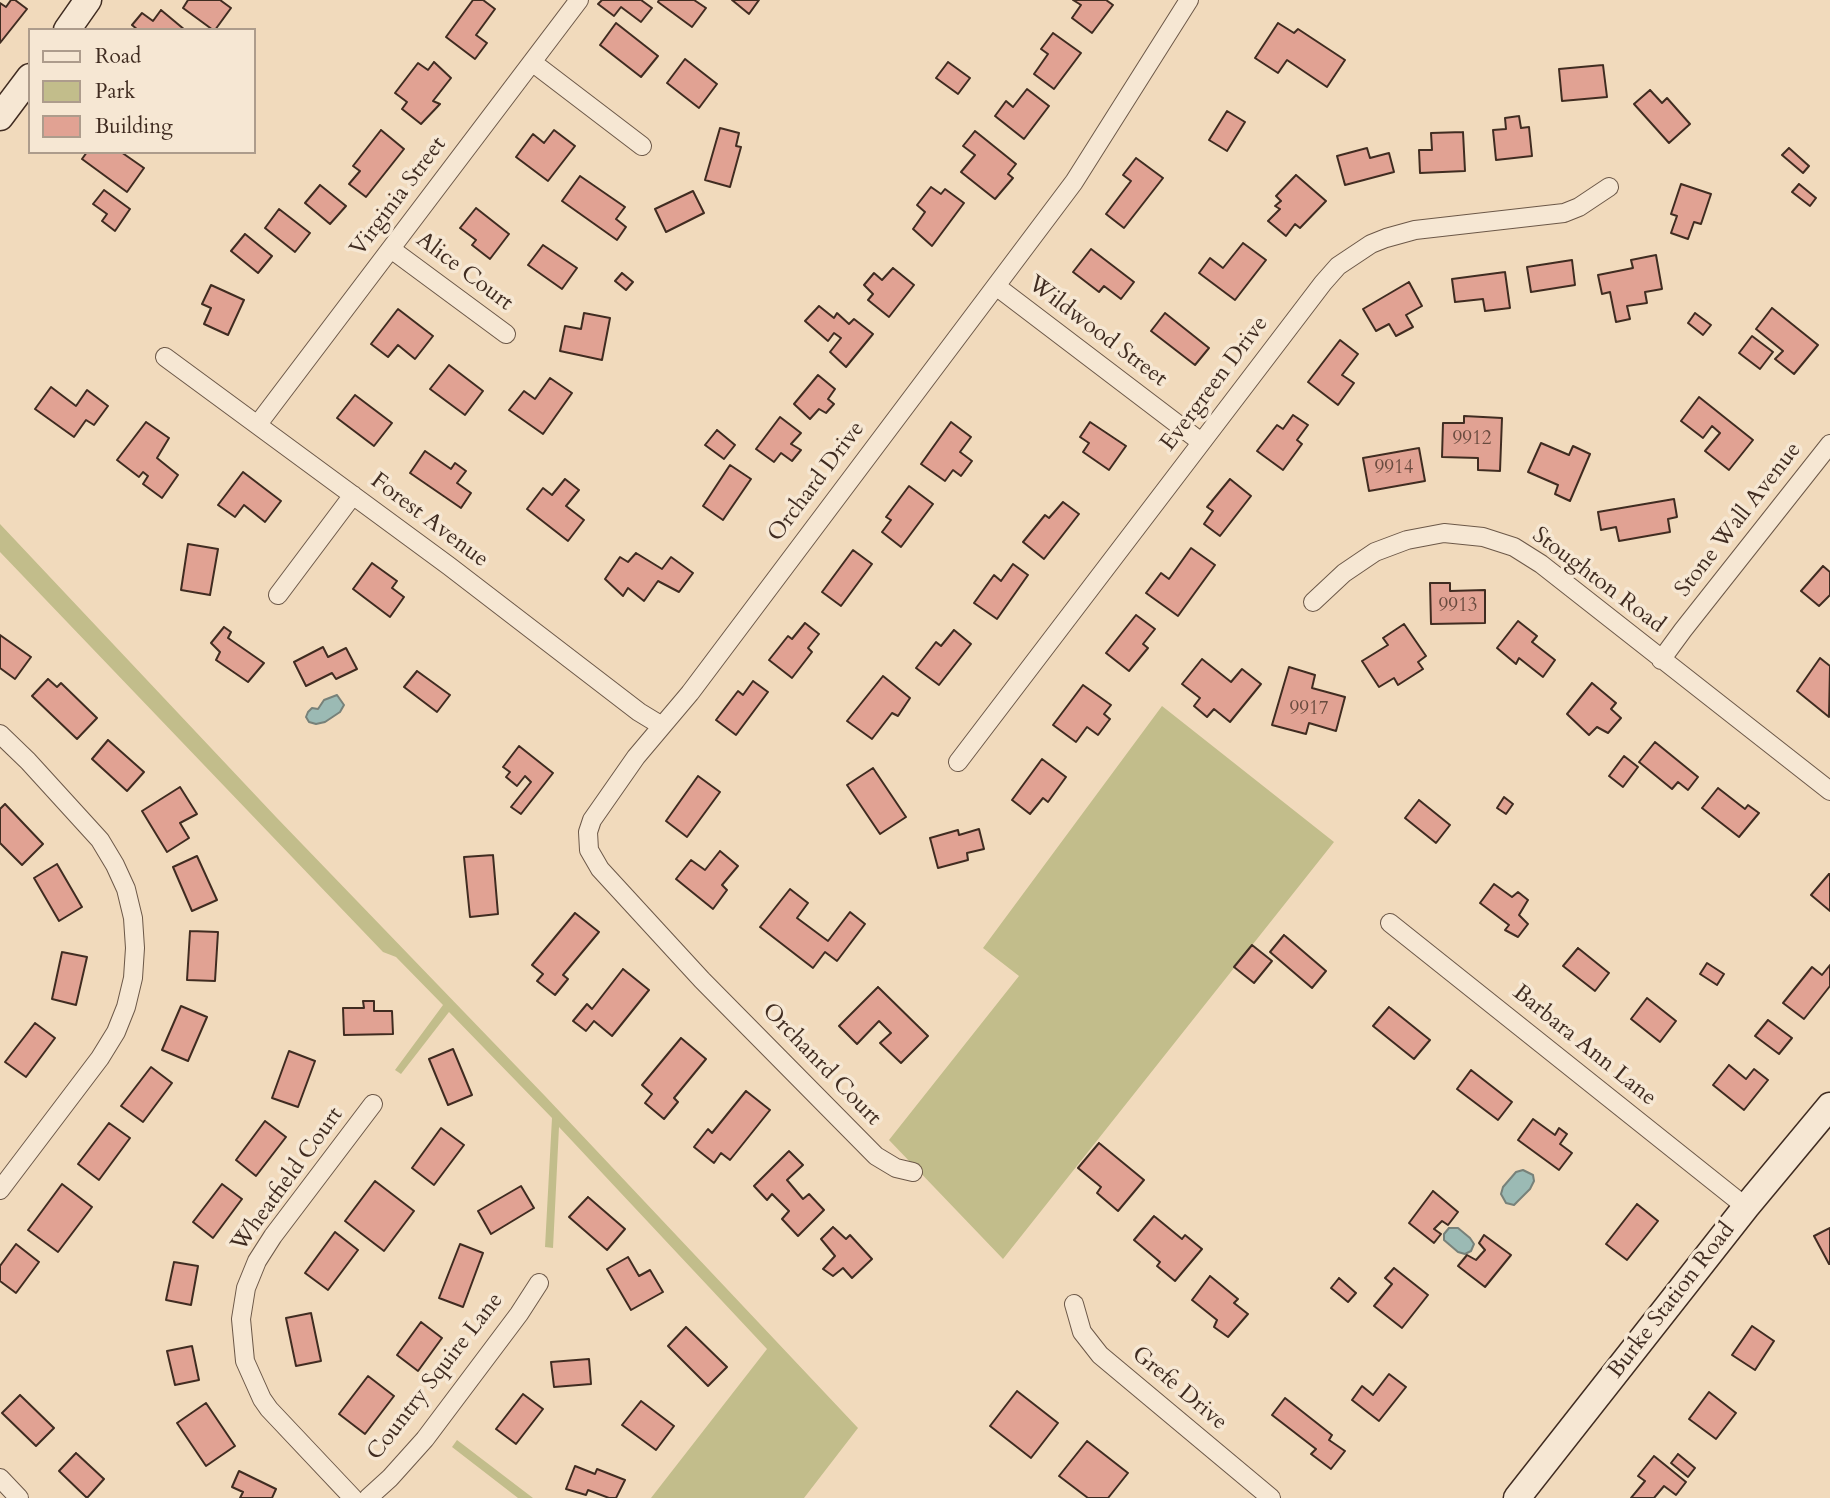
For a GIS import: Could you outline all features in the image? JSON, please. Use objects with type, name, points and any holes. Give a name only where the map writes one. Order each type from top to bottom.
[{"type":"street","points":[[68,28],[88,0]]},
{"type":"street","name":"Virginia Street","points":[[258,424],[579,0]]},
{"type":"street","name":"Orchard Drive","points":[[702,980],[600,869],[587,842],[592,820],[636,757],[690,693],[1074,182],[1189,0]]},
{"type":"street","points":[[532,62],[642,146]]},
{"type":"street","points":[[0,117],[28,80]]},
{"type":"street","name":"Evergreen Drive","points":[[958,762],[1338,266],[1386,238],[1415,230],[1564,213],[1579,207],[1609,187]]},
{"type":"street","name":"Alice Court","points":[[391,249],[506,334]]},
{"type":"street","name":"Wildwood Street","points":[[996,286],[1201,442]]},
{"type":"street","name":"Forest Avenue","points":[[165,358],[258,424],[639,712],[662,726]]},
{"type":"street","name":"Stone Wall Avenue","points":[[1661,660],[1830,444]]},
{"type":"street","points":[[278,595],[353,495]]},
{"type":"street","name":"Stoughton Road","points":[[1313,602],[1344,573],[1375,552],[1407,540],[1444,533],[1483,537],[1514,547],[1541,565],[1830,791]]},
{"type":"street","points":[[0,734],[100,840],[126,889],[133,918],[135,948],[133,978],[116,1032],[100,1058],[0,1190]]},
{"type":"street","name":"Barbara Ann Lane","points":[[1390,923],[1746,1207]]},
{"type":"street","name":"Orchanrd Court","points":[[702,980],[876,1156],[896,1168],[913,1172]]},
{"type":"street","name":"Wheatfield Court","points":[[353,1498],[262,1399],[245,1361],[241,1342],[241,1320],[246,1287],[272,1236],[373,1104]]},
{"type":"street","name":"Burke Station Road","points":[[1517,1498],[1746,1207],[1830,1107]]},
{"type":"street","name":"Country Squire Lane","points":[[368,1498],[425,1439],[519,1314],[539,1283]]},
{"type":"street","name":"Grefe Drive","points":[[1074,1304],[1082,1332],[1100,1355],[1271,1498]]},
{"type":"street","points":[[0,1478],[19,1498]]},
{"type":"green space","points":[[0,524],[858,1428],[804,1498],[651,1498],[767,1349],[559,1127],[553,1248],[545,1247],[552,1118],[449,1012],[401,1074],[395,1070],[443,1005],[396,957],[383,952],[0,552]]},
{"type":"green space","points":[[1162,706],[1334,842],[1003,1259],[889,1140],[1019,976],[983,948]]},
{"type":"green space","points":[[457,1440],[533,1498],[518,1498],[452,1447]]},
{"type":"water","points":[[337,695],[344,705],[340,712],[325,722],[309,722],[306,717],[312,708],[318,709],[324,700]]},
{"type":"water","points":[[1523,1170],[1533,1175],[1534,1181],[1530,1189],[1514,1205],[1506,1203],[1501,1194],[1503,1187],[1516,1172]]},
{"type":"water","points":[[1449,1228],[1458,1228],[1470,1238],[1474,1244],[1471,1251],[1465,1254],[1458,1252],[1444,1240],[1444,1234]]},
{"type":"building","points":[[11,0],[27,9],[0,43],[0,3],[6,7]]},
{"type":"building","points":[[188,0],[220,0],[231,8],[216,28],[210,28],[183,8]]},
{"type":"building","points":[[473,0],[483,0],[495,9],[476,35],[487,43],[475,59],[446,37]]},
{"type":"building","points":[[602,0],[641,0],[652,8],[641,22],[621,7],[614,16],[598,4]]},
{"type":"building","points":[[694,0],[706,8],[692,27],[658,2]]},
{"type":"building","points":[[732,0],[759,0],[749,14]]},
{"type":"building","points":[[1073,0],[1106,0],[1113,5],[1092,33],[1072,18],[1081,5]]},
{"type":"building","points":[[161,10],[183,28],[136,28],[132,25],[142,13],[153,21]]},
{"type":"building","points":[[616,23],[658,56],[641,77],[600,45]]},
{"type":"building","points":[[1278,23],[1294,33],[1298,29],[1345,60],[1327,87],[1287,60],[1278,73],[1255,58]]},
{"type":"building","points":[[1053,33],[1081,53],[1054,89],[1034,74],[1048,54],[1041,49]]},
{"type":"building","points":[[685,59],[717,84],[699,108],[667,83]]},
{"type":"building","points":[[434,62],[451,78],[433,101],[440,104],[421,124],[402,109],[407,102],[395,93],[418,63],[428,70]]},
{"type":"building","points":[[948,62],[970,78],[958,94],[936,78]]},
{"type":"building","points":[[1603,65],[1607,97],[1562,101],[1559,69]]},
{"type":"building","points":[[1027,89],[1049,106],[1024,139],[995,116],[1006,101],[1013,107]]},
{"type":"building","points":[[1650,90],[1662,103],[1667,98],[1690,124],[1669,143],[1634,104]]},
{"type":"building","points":[[1227,111],[1245,122],[1227,151],[1209,140]]},
{"type":"building","points":[[1519,116],[1521,128],[1529,127],[1532,156],[1496,160],[1493,130],[1506,129],[1505,118]]},
{"type":"building","points":[[720,128],[739,133],[736,146],[741,147],[730,187],[705,180]]},
{"type":"building","points":[[381,130],[404,149],[366,197],[349,184],[360,171],[353,166]]},
{"type":"building","points":[[554,130],[575,146],[548,181],[516,157],[533,134],[544,143]]},
{"type":"building","points":[[975,131],[1016,164],[1008,174],[1013,178],[995,199],[961,172],[975,155],[963,146]]},
{"type":"building","points":[[1463,132],[1465,171],[1420,173],[1419,150],[1432,150],[1431,133]]},
{"type":"building","points":[[1367,148],[1370,158],[1389,153],[1394,172],[1345,185],[1337,156]]},
{"type":"building","points":[[1789,148],[1809,166],[1803,173],[1782,155]]},
{"type":"building","points":[[86,154],[124,154],[144,168],[127,192],[82,159]]},
{"type":"building","points":[[1136,158],[1163,178],[1124,228],[1106,214],[1131,181],[1123,175]]},
{"type":"building","points":[[1296,175],[1326,201],[1300,228],[1295,224],[1286,236],[1268,221],[1280,209],[1275,206],[1281,201],[1276,196]]},
{"type":"building","points":[[580,176],[625,207],[616,219],[626,227],[617,240],[562,201]]},
{"type":"building","points":[[1681,184],[1711,194],[1701,224],[1694,222],[1688,239],[1671,233],[1677,216],[1671,214]]},
{"type":"building","points":[[1799,184],[1816,198],[1810,206],[1792,192]]},
{"type":"building","points":[[320,185],[346,206],[330,224],[305,203]]},
{"type":"building","points":[[931,187],[941,194],[945,189],[964,203],[932,246],[913,229],[925,212],[917,205]]},
{"type":"building","points":[[104,190],[130,209],[115,231],[102,221],[107,214],[93,204]]},
{"type":"building","points":[[693,191],[704,213],[666,232],[655,209]]},
{"type":"building","points":[[476,208],[509,234],[490,259],[472,245],[476,240],[460,228]]},
{"type":"building","points":[[279,209],[310,233],[295,252],[265,228]]},
{"type":"building","points":[[245,234],[272,256],[258,273],[231,251]]},
{"type":"building","points":[[1243,243],[1266,260],[1235,300],[1199,273],[1210,258],[1223,268]]},
{"type":"building","points":[[543,245],[577,268],[562,289],[528,265]]},
{"type":"building","points":[[1091,249],[1134,282],[1121,299],[1104,286],[1099,292],[1073,272]]},
{"type":"building","points":[[1656,255],[1662,289],[1645,292],[1647,303],[1627,306],[1630,319],[1616,322],[1610,292],[1602,294],[1598,275],[1633,268],[1631,260]]},
{"type":"building","points":[[1572,260],[1575,285],[1531,292],[1527,267]]},
{"type":"building","points":[[893,268],[914,285],[889,317],[868,300],[873,294],[864,285],[874,273],[882,280]]},
{"type":"building","points":[[1505,272],[1510,308],[1485,311],[1483,299],[1455,302],[1452,279]]},
{"type":"building","points":[[622,273],[633,282],[626,290],[615,281]]},
{"type":"building","points":[[1409,282],[1422,306],[1406,315],[1413,327],[1396,336],[1389,324],[1376,331],[1363,309]]},
{"type":"building","points":[[211,285],[244,300],[228,335],[204,324],[211,308],[202,304]]},
{"type":"building","points":[[819,306],[834,318],[837,313],[849,324],[854,319],[873,334],[846,367],[830,352],[841,338],[834,333],[828,341],[805,321]]},
{"type":"building","points":[[1772,308],[1818,345],[1794,374],[1775,359],[1783,351],[1756,329]]},
{"type":"building","points":[[398,309],[433,336],[415,359],[398,345],[388,357],[371,344]]},
{"type":"building","points":[[584,313],[610,318],[602,360],[560,351],[565,326],[581,329]]},
{"type":"building","points":[[1165,313],[1209,348],[1195,365],[1151,331]]},
{"type":"building","points":[[1695,313],[1711,325],[1703,335],[1688,323]]},
{"type":"building","points":[[1752,336],[1773,352],[1760,369],[1739,353]]},
{"type":"building","points":[[1340,340],[1358,354],[1342,375],[1354,383],[1338,405],[1308,382]]},
{"type":"building","points":[[449,365],[483,391],[465,415],[430,389]]},
{"type":"building","points":[[818,375],[835,389],[828,399],[834,404],[826,413],[819,409],[810,419],[794,404]]},
{"type":"building","points":[[550,378],[572,393],[543,434],[509,410],[524,391],[535,399]]},
{"type":"building","points":[[51,387],[76,406],[87,390],[108,406],[94,425],[86,420],[74,437],[35,409]]},
{"type":"building","points":[[355,395],[392,423],[374,446],[337,418]]},
{"type":"building","points":[[1699,397],[1753,440],[1729,470],[1705,451],[1720,433],[1712,426],[1703,438],[1681,421]]},
{"type":"building","points":[[1293,415],[1308,425],[1297,440],[1302,444],[1283,470],[1257,451],[1277,425],[1283,429]]},
{"type":"building","points":[[1464,416],[1502,418],[1500,471],[1478,470],[1478,458],[1442,457],[1443,423],[1464,423]]},
{"type":"building","points":[[780,417],[801,433],[791,444],[801,450],[792,461],[781,453],[774,462],[756,449]]},
{"type":"building","points":[[146,422],[169,438],[157,458],[178,475],[162,498],[143,484],[148,476],[143,472],[139,477],[117,460]]},
{"type":"building","points":[[951,422],[971,437],[960,452],[972,461],[961,476],[953,470],[945,481],[921,464]]},
{"type":"building","points":[[1090,422],[1126,446],[1109,470],[1083,452],[1089,443],[1080,437]]},
{"type":"building","points":[[717,430],[735,445],[724,459],[705,445]]},
{"type":"building","points":[[1541,443],[1569,455],[1573,446],[1590,454],[1570,501],[1555,494],[1558,485],[1528,472]]},
{"type":"building","points":[[1419,448],[1425,481],[1369,491],[1363,458]]},
{"type":"building","points":[[425,451],[451,469],[455,463],[466,471],[457,483],[471,493],[461,508],[410,473]]},
{"type":"building","points":[[730,465],[751,479],[723,520],[703,506]]},
{"type":"building","points":[[243,472],[281,501],[265,522],[244,505],[235,517],[218,505]]},
{"type":"building","points":[[565,479],[579,490],[566,506],[584,520],[568,541],[527,509],[543,488],[552,495]]},
{"type":"building","points":[[1230,479],[1251,496],[1220,536],[1204,524],[1213,511],[1207,507]]},
{"type":"building","points":[[909,486],[933,504],[901,547],[882,532],[891,520],[886,517]]},
{"type":"building","points":[[1674,499],[1677,517],[1668,519],[1670,532],[1619,541],[1616,527],[1601,530],[1598,512]]},
{"type":"building","points":[[1063,502],[1079,514],[1044,559],[1023,542],[1045,515],[1049,518]]},
{"type":"building","points":[[188,544],[218,549],[210,595],[181,590]]},
{"type":"building","points":[[1191,548],[1215,565],[1178,616],[1146,593],[1161,573],[1169,579]]},
{"type":"building","points":[[853,550],[872,564],[841,606],[822,592]]},
{"type":"building","points":[[636,553],[662,569],[671,557],[693,573],[679,592],[658,581],[644,601],[628,588],[623,596],[605,579],[620,557],[628,562]]},
{"type":"building","points":[[372,563],[397,581],[392,588],[404,597],[390,617],[353,589]]},
{"type":"building","points":[[1013,564],[1028,575],[997,619],[974,603],[994,575],[1001,581]]},
{"type":"building","points":[[1823,566],[1830,572],[1830,595],[1819,606],[1801,591]]},
{"type":"building","points":[[1430,583],[1450,583],[1450,591],[1485,590],[1485,623],[1431,624]]},
{"type":"building","points":[[1136,615],[1155,629],[1143,644],[1148,648],[1129,671],[1106,653]]},
{"type":"building","points":[[1518,621],[1537,636],[1532,642],[1555,660],[1543,677],[1519,658],[1516,664],[1497,648]]},
{"type":"building","points":[[805,623],[819,634],[808,648],[812,652],[792,678],[769,660],[788,636],[792,639]]},
{"type":"building","points":[[1404,624],[1426,656],[1418,662],[1423,669],[1398,685],[1394,678],[1379,687],[1362,661],[1388,645],[1383,638]]},
{"type":"building","points":[[224,627],[231,632],[228,638],[264,663],[248,682],[216,660],[220,652],[211,643]]},
{"type":"building","points":[[954,630],[971,644],[939,685],[916,668],[936,642],[941,646]]},
{"type":"building","points":[[0,635],[31,657],[15,679],[0,668]]},
{"type":"building","points":[[323,647],[328,657],[346,648],[357,669],[336,679],[332,673],[306,686],[294,662]]},
{"type":"building","points":[[1820,658],[1830,666],[1829,717],[1797,691]]},
{"type":"building","points":[[1202,659],[1231,682],[1242,669],[1261,684],[1230,722],[1214,709],[1207,717],[1194,706],[1200,698],[1182,684]]},
{"type":"building","points":[[1289,667],[1315,675],[1312,688],[1345,697],[1336,731],[1309,723],[1306,734],[1272,725]]},
{"type":"building","points":[[417,671],[450,695],[437,712],[404,687]]},
{"type":"building","points":[[883,676],[910,698],[898,716],[892,713],[872,739],[847,721]]},
{"type":"building","points":[[48,679],[57,687],[61,683],[97,718],[77,739],[32,696]]},
{"type":"building","points":[[753,681],[768,692],[736,735],[716,720],[738,691],[743,695]]},
{"type":"building","points":[[1592,683],[1616,703],[1611,709],[1621,718],[1608,733],[1597,727],[1589,735],[1567,714]]},
{"type":"building","points":[[1083,685],[1111,705],[1104,714],[1110,719],[1098,735],[1087,727],[1076,742],[1053,725]]},
{"type":"building","points":[[108,740],[144,772],[127,791],[92,759]]},
{"type":"building","points":[[1655,742],[1698,777],[1688,790],[1678,782],[1672,789],[1639,762]]},
{"type":"building","points":[[519,746],[553,773],[521,814],[511,807],[531,782],[525,776],[517,786],[506,777],[510,772],[503,767]]},
{"type":"building","points":[[1624,756],[1638,767],[1623,787],[1609,776]]},
{"type":"building","points":[[1042,759],[1066,777],[1048,802],[1043,798],[1030,814],[1012,800]]},
{"type":"building","points":[[873,768],[906,817],[880,834],[847,785]]},
{"type":"building","points":[[698,776],[720,792],[687,837],[666,821]]},
{"type":"building","points":[[180,787],[197,814],[180,823],[189,838],[167,852],[142,811]]},
{"type":"building","points":[[1718,788],[1745,809],[1748,805],[1759,813],[1739,837],[1702,808]]},
{"type":"building","points":[[1504,797],[1513,804],[1506,814],[1497,808]]},
{"type":"building","points":[[1419,800],[1450,825],[1436,843],[1405,818]]},
{"type":"building","points":[[5,804],[43,844],[22,865],[0,843],[0,809]]},
{"type":"building","points":[[979,829],[984,849],[967,853],[968,860],[938,868],[930,838],[958,830],[959,835]]},
{"type":"building","points":[[720,851],[738,866],[722,885],[727,890],[713,909],[676,879],[691,860],[705,870]]},
{"type":"building","points":[[493,855],[498,914],[470,917],[464,857]]},
{"type":"building","points":[[197,856],[217,900],[192,911],[173,867]]},
{"type":"building","points":[[57,864],[82,907],[59,921],[34,878]]},
{"type":"building","points":[[1830,874],[1830,911],[1811,895]]},
{"type":"building","points":[[1494,884],[1512,897],[1518,892],[1528,900],[1519,915],[1528,924],[1518,937],[1505,930],[1509,925],[1480,903]]},
{"type":"building","points":[[790,889],[808,903],[797,918],[828,941],[850,912],[865,924],[837,961],[825,952],[813,968],[760,927]]},
{"type":"building","points":[[575,913],[599,932],[563,975],[568,979],[555,995],[537,981],[543,974],[532,965]]},
{"type":"building","points":[[190,931],[218,932],[215,981],[187,980]]},
{"type":"building","points":[[1284,935],[1326,971],[1312,988],[1270,952]]},
{"type":"building","points":[[1252,945],[1272,961],[1254,983],[1234,967]]},
{"type":"building","points":[[1578,948],[1609,973],[1595,991],[1563,966]]},
{"type":"building","points":[[62,952],[87,957],[76,1005],[52,999]]},
{"type":"building","points":[[1707,963],[1724,974],[1717,985],[1700,974]]},
{"type":"building","points":[[1830,965],[1830,986],[1804,1019],[1783,1003],[1812,967],[1822,975]]},
{"type":"building","points":[[623,969],[649,990],[612,1036],[594,1021],[586,1031],[573,1021],[587,1004],[592,1009]]},
{"type":"building","points":[[878,987],[928,1036],[901,1063],[880,1043],[891,1033],[879,1021],[857,1044],[839,1026]]},
{"type":"building","points":[[1647,998],[1676,1021],[1660,1042],[1631,1019]]},
{"type":"building","points":[[363,1001],[374,1001],[374,1011],[392,1011],[393,1034],[344,1035],[343,1008],[364,1008]]},
{"type":"building","points":[[181,1006],[207,1017],[188,1061],[162,1050]]},
{"type":"building","points":[[1389,1007],[1430,1040],[1414,1059],[1373,1026]]},
{"type":"building","points":[[1768,1020],[1792,1038],[1779,1054],[1755,1036]]},
{"type":"building","points":[[35,1023],[55,1038],[26,1077],[5,1062]]},
{"type":"building","points":[[681,1038],[706,1059],[674,1098],[678,1102],[664,1119],[645,1103],[652,1094],[642,1085]]},
{"type":"building","points":[[453,1049],[472,1095],[448,1105],[429,1059]]},
{"type":"building","points":[[289,1051],[315,1061],[298,1107],[272,1098]]},
{"type":"building","points":[[1729,1065],[1746,1079],[1754,1069],[1768,1080],[1744,1110],[1713,1085]]},
{"type":"building","points":[[151,1067],[172,1083],[143,1122],[121,1106]]},
{"type":"building","points":[[1471,1070],[1512,1102],[1498,1120],[1457,1089]]},
{"type":"building","points":[[746,1091],[770,1110],[730,1160],[721,1153],[714,1163],[694,1147],[708,1129],[712,1133]]},
{"type":"building","points":[[1533,1119],[1555,1135],[1559,1128],[1567,1134],[1560,1144],[1572,1153],[1559,1170],[1518,1140]]},
{"type":"building","points":[[265,1121],[286,1137],[256,1176],[236,1160]]},
{"type":"building","points":[[109,1123],[130,1138],[99,1180],[78,1164]]},
{"type":"building","points":[[441,1128],[464,1145],[434,1185],[412,1168]]},
{"type":"building","points":[[1099,1143],[1144,1180],[1118,1211],[1097,1193],[1101,1187],[1078,1168]]},
{"type":"building","points":[[789,1151],[803,1165],[787,1180],[803,1199],[809,1194],[824,1210],[798,1236],[782,1219],[789,1211],[772,1194],[767,1200],[754,1186]]},
{"type":"building","points":[[375,1181],[414,1211],[384,1251],[345,1221]]},
{"type":"building","points":[[62,1184],[92,1207],[58,1252],[28,1230]]},
{"type":"building","points":[[222,1184],[242,1199],[213,1238],[193,1222]]},
{"type":"building","points":[[521,1186],[534,1208],[491,1234],[478,1211]]},
{"type":"building","points":[[1433,1191],[1458,1212],[1448,1225],[1442,1221],[1434,1229],[1441,1234],[1434,1243],[1409,1223]]},
{"type":"building","points":[[588,1197],[625,1229],[607,1250],[569,1217]]},
{"type":"building","points":[[1637,1204],[1658,1221],[1627,1260],[1606,1244]]},
{"type":"building","points":[[1154,1216],[1182,1239],[1185,1235],[1202,1249],[1175,1281],[1157,1266],[1160,1262],[1134,1240]]},
{"type":"building","points":[[833,1227],[846,1239],[850,1235],[872,1259],[852,1278],[843,1268],[833,1276],[823,1269],[835,1256],[821,1239]]},
{"type":"building","points":[[1830,1228],[1830,1264],[1829,1264],[1814,1236]]},
{"type":"building","points":[[335,1232],[358,1250],[328,1290],[305,1273]]},
{"type":"building","points":[[1484,1235],[1511,1255],[1485,1287],[1458,1266],[1467,1255],[1476,1260],[1485,1250],[1479,1243]]},
{"type":"building","points":[[16,1244],[39,1262],[16,1293],[0,1281],[0,1266]]},
{"type":"building","points":[[460,1244],[483,1253],[463,1307],[439,1298]]},
{"type":"building","points":[[628,1257],[639,1276],[650,1270],[663,1292],[631,1310],[607,1269]]},
{"type":"building","points":[[174,1262],[198,1266],[191,1305],[166,1300]]},
{"type":"building","points":[[1394,1268],[1428,1295],[1402,1328],[1374,1306],[1392,1284],[1385,1278]]},
{"type":"building","points":[[1210,1276],[1238,1299],[1234,1303],[1248,1314],[1228,1337],[1214,1327],[1217,1320],[1192,1300]]},
{"type":"building","points":[[1339,1278],[1356,1293],[1348,1302],[1331,1288]]},
{"type":"building","points":[[311,1313],[321,1361],[296,1366],[286,1318]]},
{"type":"building","points":[[421,1322],[442,1338],[418,1371],[397,1355]]},
{"type":"building","points":[[1752,1326],[1774,1341],[1755,1370],[1732,1355]]},
{"type":"building","points":[[686,1327],[727,1367],[708,1386],[668,1346]]},
{"type":"building","points":[[192,1346],[199,1380],[175,1385],[167,1351]]},
{"type":"building","points":[[589,1359],[591,1384],[554,1387],[551,1362]]},
{"type":"building","points":[[1389,1374],[1406,1387],[1379,1421],[1352,1400],[1362,1386],[1373,1395]]},
{"type":"building","points":[[368,1376],[394,1396],[365,1434],[339,1414]]},
{"type":"building","points":[[1017,1391],[1058,1423],[1031,1458],[990,1426]]},
{"type":"building","points":[[1709,1392],[1736,1413],[1716,1439],[1689,1419]]},
{"type":"building","points":[[523,1394],[543,1409],[516,1444],[496,1429]]},
{"type":"building","points":[[20,1395],[54,1428],[36,1446],[2,1413]]},
{"type":"building","points":[[1285,1398],[1332,1435],[1329,1440],[1345,1451],[1331,1469],[1311,1454],[1316,1449],[1272,1415]]},
{"type":"building","points":[[641,1401],[674,1426],[656,1450],[622,1425]]},
{"type":"building","points":[[206,1403],[235,1446],[206,1466],[177,1423]]},
{"type":"building","points":[[1087,1441],[1128,1473],[1108,1498],[1088,1498],[1059,1476]]},
{"type":"building","points":[[76,1453],[104,1479],[87,1498],[59,1471]]},
{"type":"building","points":[[1678,1454],[1695,1468],[1688,1477],[1671,1463]]},
{"type":"building","points":[[1654,1456],[1686,1482],[1676,1495],[1664,1486],[1654,1498],[1631,1498],[1645,1481],[1638,1476]]},
{"type":"building","points":[[575,1466],[595,1474],[597,1469],[625,1480],[616,1498],[588,1490],[586,1495],[566,1489]]},
{"type":"building","points":[[239,1471],[276,1489],[272,1498],[240,1498],[243,1492],[232,1487]]}]
